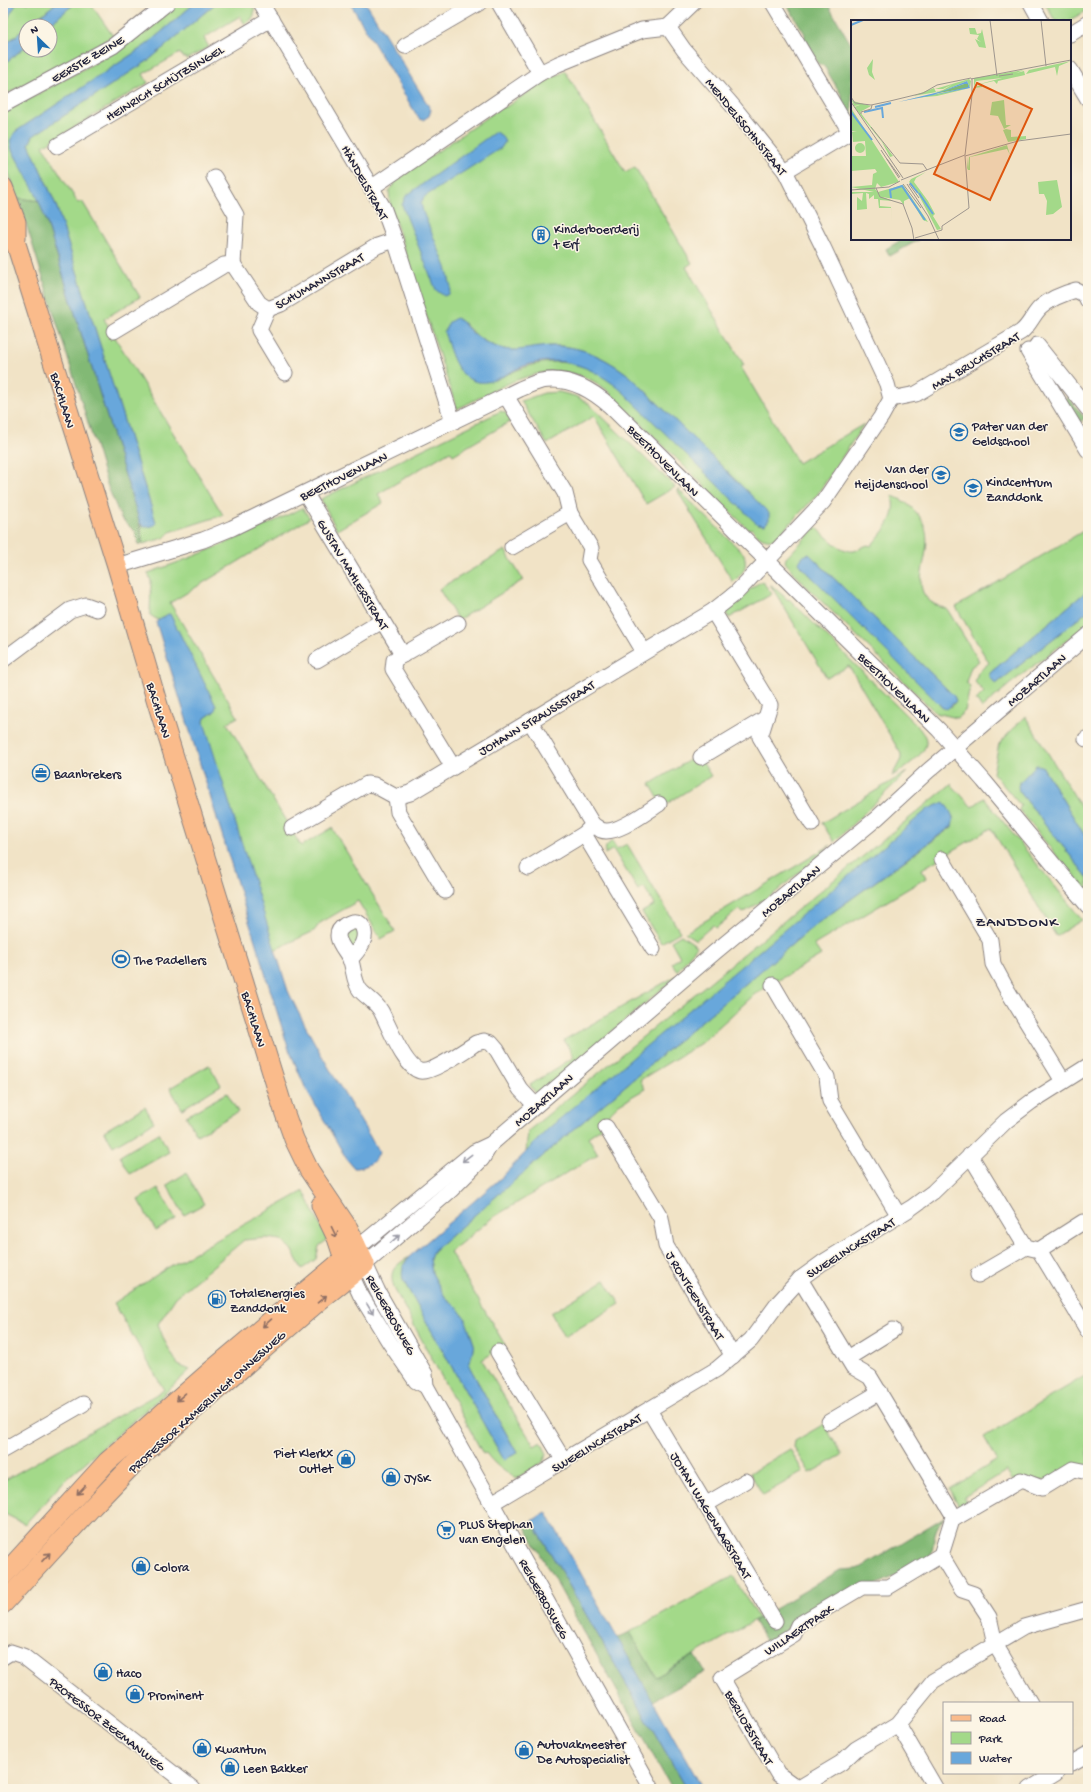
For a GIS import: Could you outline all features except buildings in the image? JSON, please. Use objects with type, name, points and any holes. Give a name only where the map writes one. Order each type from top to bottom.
[{"type":"main road","name":"BACHLAAN","points":[[3,187],[16,222],[17,247]]},
{"type":"main road","name":"BACHLAAN","points":[[3,222],[17,247],[117,566],[164,724],[284,1111],[294,1139],[309,1170],[344,1222],[355,1261]]},
{"type":"main road","name":"PROFESSOR KAMERLINGH ONNESWEG","points":[[3,1576],[107,1462],[228,1356],[355,1261]]},
{"type":"main road","name":"PROFESSOR KAMERLINGH ONNESWEG","points":[[3,1604],[145,1452],[355,1261]]},
{"type":"street","name":"EERSTE ZEINE","points":[[3,105],[113,46],[167,3]]},
{"type":"street","name":"HÄNDELSTRAAT","points":[[261,3],[382,207],[395,240],[453,422]]},
{"type":"street","points":[[405,46],[479,3]]},
{"type":"street","points":[[499,3],[540,73]]},
{"type":"street","points":[[371,188],[540,73],[558,64],[642,30],[668,27],[693,3]]},
{"type":"street","points":[[773,3],[851,132],[785,171]]},
{"type":"street","points":[[1031,3],[1039,20]]},
{"type":"street","name":"HEINRICH SCHÜTZSINGEL","points":[[57,146],[271,19]]},
{"type":"street","points":[[1071,33],[1088,23]]},
{"type":"street","name":"MENDELSSOHNSTRAAT","points":[[668,27],[684,50],[785,171],[823,247],[887,384],[891,399]]},
{"type":"street","points":[[1071,71],[1088,99]]},
{"type":"street","points":[[114,331],[224,265],[233,264],[236,215],[214,177]]},
{"type":"street","name":"SCHUMANNSTRAAT","points":[[233,264],[259,303],[268,308],[281,304],[377,246],[395,240]]},
{"type":"street","name":"MAX BRUCHSTRAAT","points":[[891,399],[916,394],[1021,332],[1026,328],[1041,307],[1066,293],[1076,290],[1085,295],[1088,300]]},
{"type":"street","points":[[268,308],[259,330],[285,373]]},
{"type":"street","name":"MAX BRUCHSTRAAT","points":[[1032,348],[1047,368],[1088,409]]},
{"type":"street","name":"MAX BRUCHSTRAAT","points":[[1047,368],[1088,450]]},
{"type":"street","name":"BEETHOVENLAAN","points":[[117,566],[203,540],[232,528],[306,494],[520,389],[541,381],[556,381],[578,385],[598,395],[939,730],[1088,906]]},
{"type":"street","points":[[506,396],[565,493],[570,513],[591,548],[589,560],[644,652]]},
{"type":"street","points":[[766,561],[823,502],[881,417],[891,399]]},
{"type":"street","name":"GUSTAV MAHLERSTRAAT","points":[[306,494],[382,621],[399,658],[393,669],[453,767]]},
{"type":"street","points":[[512,547],[570,513]]},
{"type":"street","name":"JOHANN STRAUSSSTRAAT","points":[[396,797],[410,793],[713,610],[736,593],[766,561]]},
{"type":"street","points":[[3,660],[70,610],[86,605],[97,609]]},
{"type":"street","points":[[713,610],[770,705],[760,737],[812,824]]},
{"type":"street","points":[[317,660],[382,621]]},
{"type":"street","points":[[399,658],[458,623]]},
{"type":"street","name":"MOZARTLAAN","points":[[355,1261],[474,1152],[491,1144],[535,1105],[877,818],[955,748],[1088,635]]},
{"type":"street","points":[[701,757],[766,718]]},
{"type":"street","points":[[530,721],[653,949]]},
{"type":"street","points":[[292,828],[367,784],[374,784],[396,797],[398,812],[445,892]]},
{"type":"street","points":[[528,868],[589,830],[610,831],[620,828],[659,804]]},
{"type":"street","points":[[942,859],[990,940],[994,964],[1003,982],[1064,1081]]},
{"type":"street","points":[[350,960],[356,984],[361,991],[372,999],[380,1010],[406,1061],[413,1068],[421,1072],[432,1069],[476,1043],[484,1041],[491,1043],[497,1050],[520,1089],[535,1105]]},
{"type":"street","points":[[773,986],[827,1077],[830,1101],[899,1216]]},
{"type":"street","name":"SWEELINCKSTRAAT","points":[[492,1503],[718,1369],[751,1340],[779,1302],[800,1279],[822,1263],[899,1216],[933,1192],[1006,1121],[1088,1066]]},
{"type":"street","name":"J RONTGENSTRAAT","points":[[606,1127],[660,1218],[666,1246],[733,1356]]},
{"type":"street","points":[[970,1155],[1088,1332]]},
{"type":"street","points":[[978,1275],[1083,1222]]},
{"type":"street","name":"REIGERBOSWEG","points":[[355,1261],[378,1292],[425,1374],[426,1386],[652,1789]]},
{"type":"street","points":[[800,1279],[853,1367],[870,1377],[880,1392],[955,1518]]},
{"type":"street","points":[[848,1358],[893,1330]]},
{"type":"street","points":[[498,1352],[564,1461]]},
{"type":"street","points":[[829,1422],[880,1392]]},
{"type":"street","points":[[3,1450],[83,1404]]},
{"type":"street","name":"JOHAN WAGENAARSTRAAT","points":[[648,1410],[774,1620]]},
{"type":"street","points":[[1029,1702],[995,1644],[989,1617],[974,1594],[962,1590],[941,1555],[952,1520],[1021,1480],[1042,1488],[1073,1469],[1088,1472]]},
{"type":"street","points":[[706,1505],[746,1481]]},
{"type":"street","name":"WILLAERTPARK","points":[[722,1678],[794,1634],[798,1625],[862,1587],[888,1587],[941,1555]]},
{"type":"street","points":[[799,1788],[841,1763],[856,1749],[898,1724],[933,1681],[1024,1627],[1088,1609]]},
{"type":"street","name":"PROFESSOR ZEEMANWEG","points":[[3,1657],[11,1652],[23,1656],[193,1789]]},
{"type":"street","name":"BERLIOZSTRAAT","points":[[722,1678],[778,1774],[799,1788]]},
{"type":"street","points":[[898,1724],[936,1789]]},
{"type":"street","points":[[1073,1763],[1088,1754]]},
{"type":"street","points":[[1030,1789],[1054,1774]]},
{"type":"green space","points":[[17,3],[56,3],[38,18],[18,18],[18,34],[8,42],[5,26],[8,17]]},
{"type":"green space","points":[[75,3],[92,3],[93,7],[113,36],[3,96],[3,65],[18,53],[18,58],[58,58],[57,18]]},
{"type":"green space","points":[[178,3],[195,3],[146,45],[15,132],[12,150],[40,201],[18,198],[3,158],[3,113],[115,52]]},
{"type":"green space","points":[[216,3],[252,3],[254,15],[251,20],[245,24],[240,16],[204,38],[209,47],[187,59],[186,57],[183,58],[180,53],[143,74],[148,83],[43,146],[78,203],[82,201],[140,297],[104,319],[223,515],[170,532],[164,538],[143,544],[140,523],[142,526],[155,519],[56,205],[29,144],[33,136],[149,60]]},
{"type":"green space","points":[[786,3],[827,3],[851,44],[851,115],[847,112],[841,102],[842,96],[824,66],[818,64],[804,39],[805,34]]},
{"type":"green space","points":[[1045,3],[1088,3],[1088,10],[1070,20],[1054,20]]},
{"type":"green space","points":[[565,71],[625,172],[635,167],[692,263],[686,267],[744,365],[741,367],[798,463],[864,424],[817,495],[775,539],[764,539],[751,528],[749,530],[608,391],[588,379],[569,373],[550,372],[531,375],[494,390],[457,409],[390,205],[389,190],[398,179],[500,108],[506,107],[534,88]],"holes":[[[463,322],[482,340],[498,347],[515,350],[547,346],[571,347],[598,356],[615,365],[631,377],[769,513],[608,378],[592,370],[578,365],[550,362],[523,368],[494,381]]]},
{"type":"green space","points":[[18,198],[40,201],[138,517],[143,544],[139,545],[135,532],[121,518],[108,487]]},
{"type":"green space","points":[[901,240],[918,240],[890,256],[886,249]]},
{"type":"green space","points":[[559,392],[575,396],[588,403],[675,487],[646,504],[594,416],[547,444],[521,401],[544,393]]},
{"type":"green space","points":[[1068,397],[1085,418],[1077,425],[1063,401]]},
{"type":"green space","points":[[501,411],[506,413],[511,421],[453,455],[450,451],[378,494],[383,503],[337,530],[321,499]]},
{"type":"green space","points":[[678,489],[744,554],[744,570],[733,582],[677,490]]},
{"type":"green space","points":[[892,496],[902,500],[915,511],[924,525],[927,539],[921,580],[923,592],[931,602],[947,609],[979,661],[971,667],[966,682],[970,687],[965,711],[957,718],[936,713],[798,578],[785,562],[786,558],[816,527],[834,543],[849,551],[858,550],[868,545],[871,546],[888,524],[893,511]],"holes":[[[809,554],[954,696],[956,701],[951,707],[802,568]]]},
{"type":"green space","points":[[302,508],[310,518],[170,603],[238,717],[227,723],[301,846],[332,828],[395,931],[381,939],[358,901],[320,923],[314,931],[274,950],[203,722],[205,718],[215,711],[215,706],[170,615],[158,620],[150,615],[151,581],[148,573],[226,543]]},
{"type":"green space","points":[[1085,530],[1088,535],[1088,590],[990,673],[996,684],[1088,611],[1088,624],[1010,684],[982,708],[976,700],[984,692],[975,682],[978,672],[989,663],[956,607]]},
{"type":"green space","points":[[505,550],[523,580],[458,620],[439,589]]},
{"type":"green space","points":[[762,581],[772,594],[729,618],[725,611]]},
{"type":"green space","points":[[770,584],[788,600],[789,599],[920,729],[925,738],[926,746],[919,756],[908,765],[892,776],[901,759],[901,754],[849,666],[827,678]]},
{"type":"green space","points":[[1025,716],[1088,818],[1088,841],[1042,766],[1019,791],[1088,878],[1088,895],[1019,809],[1021,806],[993,773],[999,744]]},
{"type":"green space","points":[[698,755],[711,776],[663,806],[650,784]]},
{"type":"green space","points":[[907,772],[834,842],[822,823]]},
{"type":"green space","points":[[951,784],[972,807],[984,798],[1082,920],[1056,936],[991,828],[922,869],[926,878],[814,945],[821,955],[755,994],[701,1043],[640,1080],[645,1089],[619,1104],[605,1118],[608,1123],[588,1137],[598,1154],[492,1218],[450,1252],[505,1345],[482,1360],[534,1446],[541,1442],[547,1454],[543,1462],[517,1478],[508,1474],[486,1453],[483,1454],[394,1288],[392,1273],[394,1269],[409,1257],[403,1265],[403,1280],[504,1460],[517,1453],[469,1366],[474,1344],[456,1306],[445,1297],[432,1273],[430,1259],[433,1251],[815,925],[952,827],[953,816],[549,1128],[526,1152],[528,1131]]},
{"type":"green space","points":[[612,841],[617,849],[627,844],[680,932],[661,943],[642,912],[655,905],[644,887],[638,890],[613,849],[605,854],[606,846]]},
{"type":"green space","points":[[831,845],[775,893],[743,913],[739,909],[716,928],[713,925],[696,940],[685,933]]},
{"type":"green space","points":[[353,927],[362,934],[351,953],[346,933]]},
{"type":"green space","points":[[681,935],[697,946],[677,971],[672,963],[680,957],[671,941]]},
{"type":"green space","points":[[676,976],[537,1095],[530,1085],[574,1057],[564,1040]]},
{"type":"green space","points":[[209,1065],[221,1085],[182,1109],[170,1088]]},
{"type":"green space","points":[[227,1093],[238,1112],[197,1135],[186,1116]]},
{"type":"green space","points":[[145,1107],[154,1122],[113,1146],[104,1131]]},
{"type":"green space","points":[[159,1133],[169,1152],[130,1174],[120,1156]]},
{"type":"green space","points":[[186,1173],[204,1204],[184,1215],[167,1185]]},
{"type":"green space","points":[[158,1188],[176,1219],[156,1231],[138,1200]]},
{"type":"green space","points":[[304,1191],[327,1240],[319,1246],[316,1259],[302,1269],[291,1249],[281,1240],[266,1238],[244,1240],[176,1297],[158,1324],[164,1340],[178,1365],[190,1370],[66,1479],[25,1524],[3,1513],[3,1481],[164,1390],[114,1303],[167,1268]]},
{"type":"green space","points":[[605,1280],[620,1304],[564,1337],[551,1313]]},
{"type":"green space","points":[[1088,1374],[1088,1466],[1042,1481],[1012,1480],[1006,1471],[964,1497],[968,1505],[961,1510],[950,1489],[997,1460],[984,1437]]},
{"type":"green space","points":[[824,1424],[842,1455],[810,1473],[794,1447],[795,1441]]},
{"type":"green space","points":[[790,1449],[803,1472],[763,1495],[750,1473]]},
{"type":"green space","points":[[946,1516],[935,1532],[930,1560],[791,1624],[783,1635],[767,1644],[754,1621],[840,1570],[862,1567]]},
{"type":"green space","points":[[532,1521],[687,1789],[672,1789],[524,1525]]},
{"type":"green space","points":[[733,1576],[758,1618],[656,1677],[630,1632]]},
{"type":"green space","points":[[630,1632],[656,1677],[695,1655],[705,1672],[653,1701],[617,1638]]},
{"type":"water","points":[[3,3],[17,3],[6,22],[5,32],[8,42],[18,34],[18,53],[3,65]]},
{"type":"water","points":[[56,3],[75,3],[57,18],[38,18]]},
{"type":"water","points":[[195,3],[216,3],[149,60],[33,136],[29,144],[56,205],[155,519],[156,523],[153,526],[145,527],[140,523],[47,223],[36,194],[12,150],[10,141],[15,132],[146,45]]},
{"type":"water","points":[[350,3],[366,3],[431,110],[429,116],[423,120],[419,119]]},
{"type":"water","points":[[495,132],[501,135],[505,142],[501,148],[424,197],[421,203],[423,212],[446,267],[451,287],[449,294],[444,296],[436,290],[402,205],[406,196]]},
{"type":"water","points":[[456,318],[481,339],[500,348],[508,350],[522,350],[553,346],[577,349],[600,357],[621,369],[631,377],[769,513],[769,520],[765,525],[757,524],[623,392],[612,383],[590,370],[566,362],[554,361],[527,365],[489,382],[473,381],[465,376],[454,361],[444,332],[449,322]]},
{"type":"water","points":[[809,554],[954,696],[956,701],[947,709],[943,708],[802,567],[799,563],[804,556]]},
{"type":"water","points":[[1088,590],[1088,611],[996,684],[990,677],[990,673]]},
{"type":"water","points":[[170,614],[216,706],[215,711],[205,718],[204,722],[288,991],[320,1053],[379,1152],[378,1156],[373,1162],[365,1166],[354,1168],[346,1158],[305,1087],[288,1047],[156,622]]},
{"type":"water","points":[[1036,765],[1042,766],[1088,841],[1088,878],[1019,791],[1018,786],[1020,782]]},
{"type":"water","points":[[944,802],[953,817],[952,826],[815,925],[433,1251],[430,1259],[432,1273],[445,1297],[456,1306],[465,1318],[474,1344],[469,1366],[517,1453],[504,1460],[403,1280],[402,1271],[409,1257],[502,1177],[549,1128],[928,809]]},
{"type":"water","points":[[546,1512],[703,1789],[687,1789],[532,1521]]},
{"type":"place","name":"Kinderboerderij t Erf","points":[[541,235]]},
{"type":"place","name":"Pater van der Geldschool","points":[[959,432]]},
{"type":"place","name":"Van der Heijdenschool","points":[[941,475]]},
{"type":"place","name":"Kindcentrum Zanddonk","points":[[973,488]]},
{"type":"place","name":"Baanbrekers","points":[[41,773]]},
{"type":"place","name":"The Padellers","points":[[121,959]]},
{"type":"place","name":"TotalEnergies Zanddonk","points":[[217,1299]]},
{"type":"place","name":"Piet Klerkx Outlet","points":[[346,1459]]},
{"type":"place","name":"JYSK","points":[[391,1477]]},
{"type":"place","name":"PLUS Stephan van Engelen","points":[[446,1530]]},
{"type":"place","name":"Colora","points":[[141,1566]]},
{"type":"place","name":"Haco","points":[[103,1672]]},
{"type":"place","name":"Prominent","points":[[135,1694]]},
{"type":"place","name":"Kwantum","points":[[202,1748]]},
{"type":"place","name":"Autovakmeester De Autospecialist","points":[[524,1750]]},
{"type":"place","name":"Leen Bakker","points":[[230,1767]]},
{"type":"district","name":"ZANDDONK","points":[[1017,921]]}]
